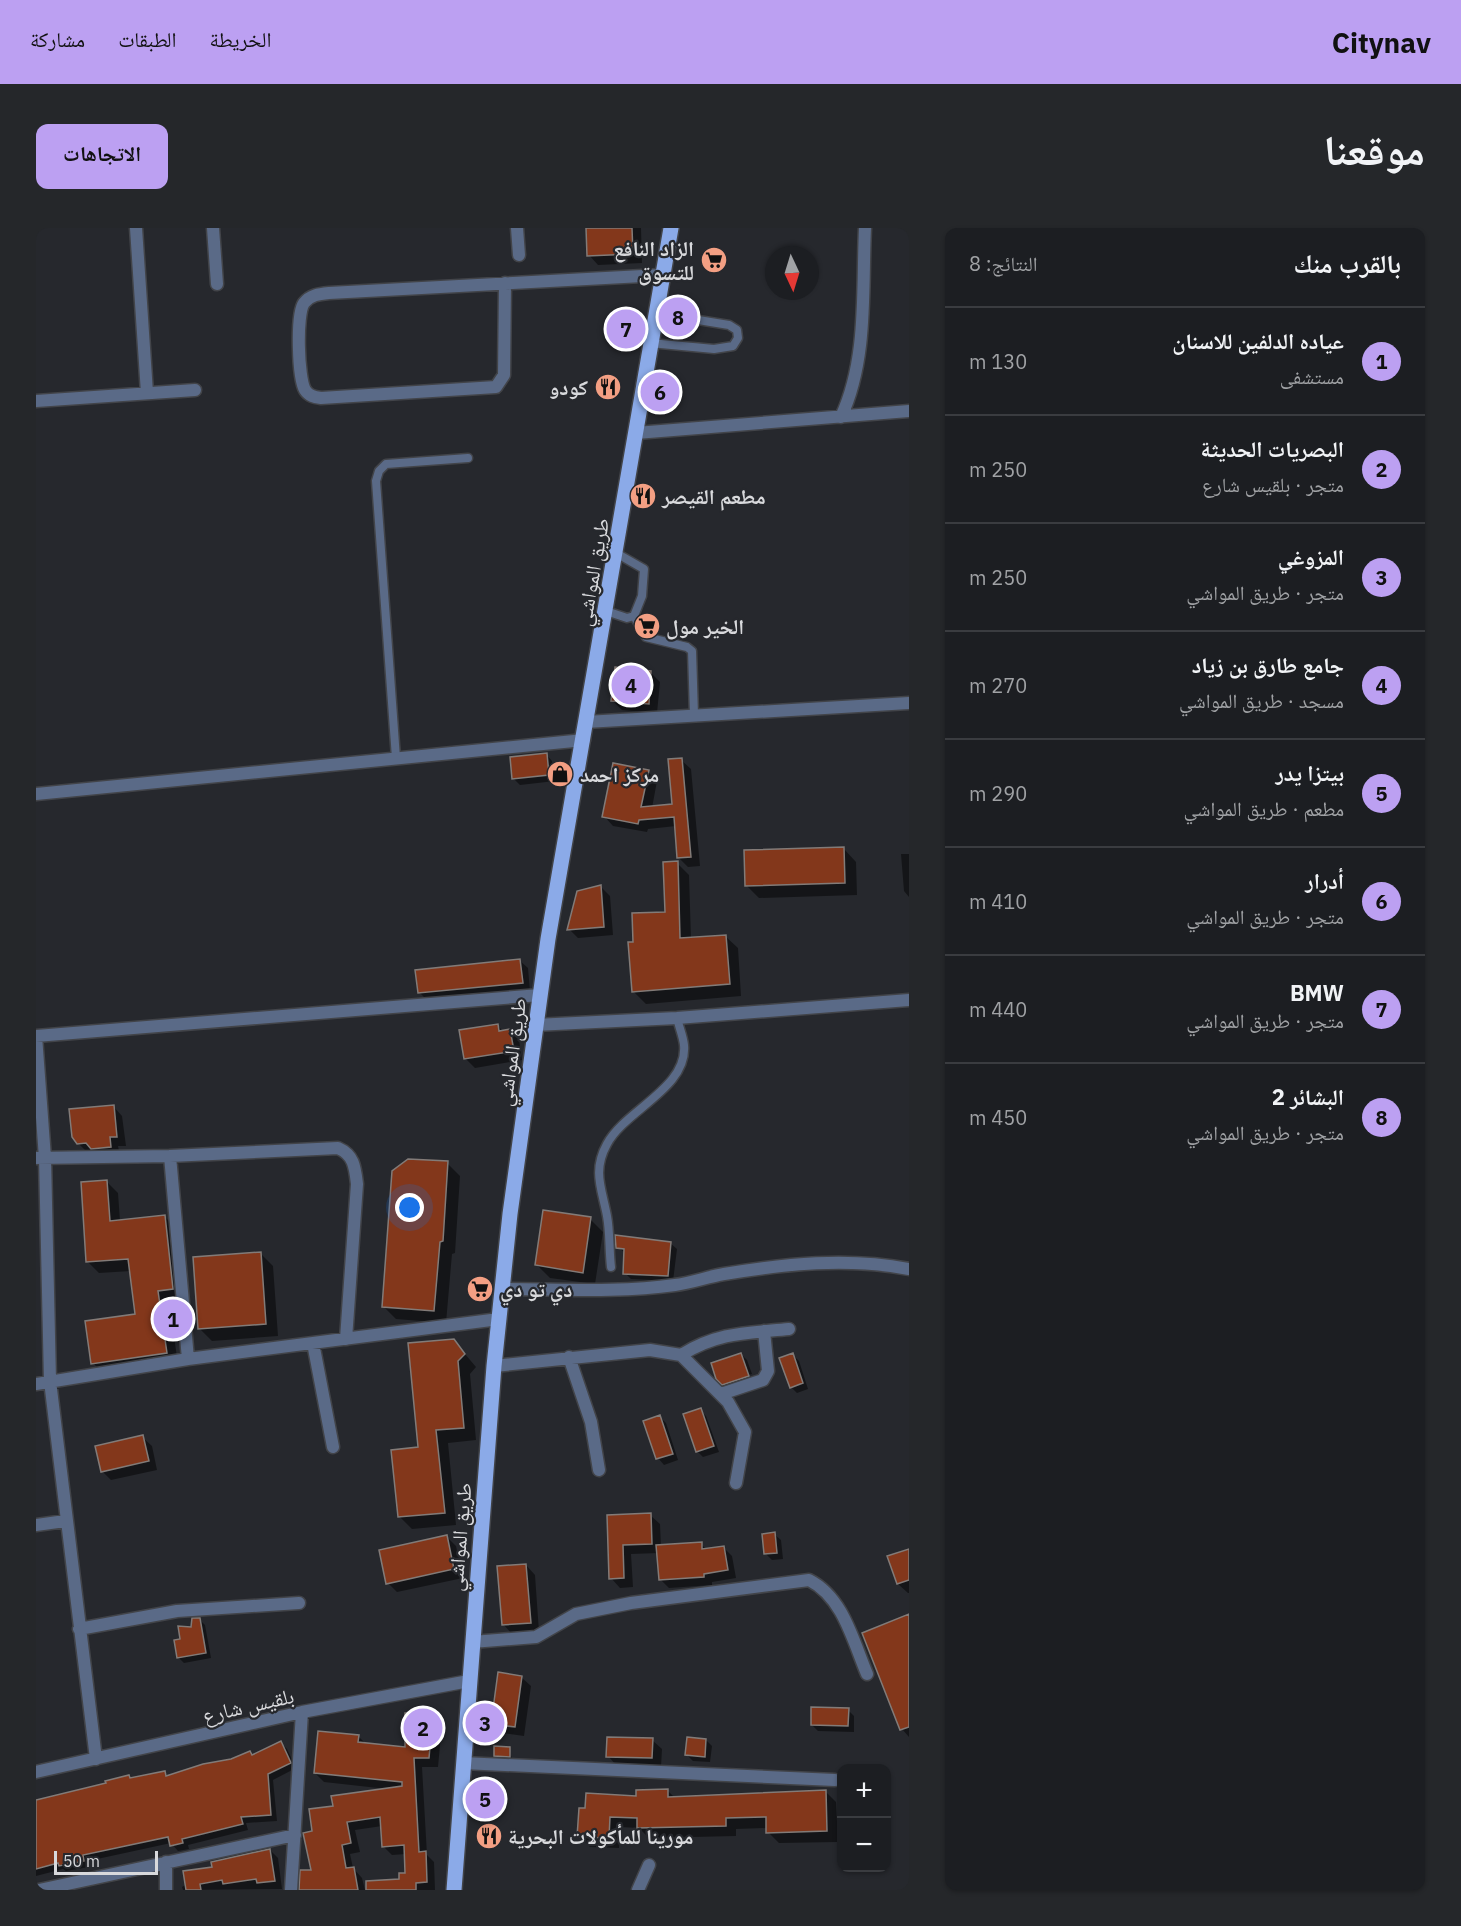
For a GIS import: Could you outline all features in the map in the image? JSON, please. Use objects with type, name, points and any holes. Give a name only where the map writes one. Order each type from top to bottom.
[{"type":"main road","name":"طريق المواشي","points":[[454,1890],[494,1366],[535,1025],[661,275],[671,228]]},
{"type":"street","points":[[136,228],[147,393]]},
{"type":"street","points":[[213,228],[217,284]]},
{"type":"street","points":[[517,228],[519,255]]},
{"type":"street","points":[[841,417],[849,400],[858,358],[865,228]]},
{"type":"street","points":[[505,283],[504,375],[496,387],[321,398],[312,397],[303,387],[299,313],[307,300],[315,295],[505,283],[661,275]]},
{"type":"street","points":[[36,400],[195,390]]},
{"type":"street","points":[[636,433],[909,411]]},
{"type":"street","points":[[586,722],[909,703]]},
{"type":"street","points":[[36,794],[584,740]]},
{"type":"street","points":[[96,1759],[65,1521],[50,1381],[42,1264],[36,1036],[540,995]]},
{"type":"street","points":[[535,1025],[677,1018],[909,1000]]},
{"type":"street","points":[[40,1158],[170,1156],[338,1148],[347,1152],[354,1163],[357,1184],[346,1339]]},
{"type":"street","points":[[170,1156],[188,1359]]},
{"type":"street","points":[[502,1289],[623,1289],[676,1285],[768,1267],[828,1262],[885,1264],[909,1269]]},
{"type":"street","points":[[36,1384],[188,1359],[499,1319]]},
{"type":"street","points":[[681,1355],[702,1342],[726,1334],[789,1329]]},
{"type":"street","points":[[721,1394],[763,1380],[768,1371],[765,1331]]},
{"type":"street","points":[[313,1343],[333,1447]]},
{"type":"street","points":[[494,1366],[650,1350],[681,1355],[721,1394],[745,1432],[736,1483]]},
{"type":"street","points":[[569,1357],[591,1422],[599,1470]]},
{"type":"street","points":[[36,1525],[65,1521]]},
{"type":"street","points":[[472,1642],[536,1637],[576,1614],[631,1603],[809,1580],[825,1587],[839,1609],[867,1674]]},
{"type":"street","points":[[79,1629],[177,1611],[299,1603]]},
{"type":"street","name":"بلقيس شارع","points":[[36,1772],[302,1712],[469,1681]]},
{"type":"street","points":[[291,1890],[302,1712]]},
{"type":"street","points":[[463,1763],[835,1780]]},
{"type":"street","points":[[39,1890],[295,1835]]},
{"type":"street","points":[[166,1862],[166,1890]]},
{"type":"street","points":[[638,1890],[648,1865]]},
{"type":"lane","points":[[650,343],[720,349],[733,346],[738,338],[737,330],[729,325],[655,313]]},
{"type":"lane","points":[[396,758],[376,481],[379,471],[386,464],[468,458]]},
{"type":"lane","points":[[616,553],[644,569],[642,596],[634,616]]},
{"type":"lane","points":[[606,611],[627,618],[634,616]]},
{"type":"lane","points":[[634,616],[646,637],[687,647],[692,651],[694,716]]},
{"type":"lane","points":[[610,1267],[607,1216],[598,1181],[601,1163],[607,1144],[674,1079],[683,1059],[684,1046],[677,1018]]},
{"type":"building","points":[[586,228],[632,228],[633,254],[587,256]]},
{"type":"building","points":[[615,667],[651,671],[649,704],[611,701]]},
{"type":"building","points":[[547,753],[549,775],[512,779],[510,757]]},
{"type":"building","points":[[682,758],[691,857],[677,858],[674,817],[639,820],[638,824],[602,817],[613,763],[649,770],[641,807],[672,804],[668,759]]},
{"type":"building","points":[[844,847],[845,883],[745,886],[744,850]]},
{"type":"building","points":[[678,861],[680,938],[726,935],[730,984],[632,992],[628,942],[633,942],[632,913],[665,912],[663,862]]},
{"type":"building","points":[[601,885],[604,927],[567,930],[577,891]]},
{"type":"building","points":[[520,959],[523,983],[418,993],[415,970]]},
{"type":"building","points":[[498,1024],[499,1031],[510,1029],[514,1051],[464,1059],[459,1030]]},
{"type":"building","points":[[114,1105],[117,1137],[110,1137],[111,1147],[91,1149],[86,1143],[77,1144],[72,1137],[69,1109]]},
{"type":"building","points":[[408,1159],[448,1161],[443,1241],[440,1242],[434,1311],[382,1307],[392,1171]]},
{"type":"building","points":[[107,1180],[110,1221],[165,1215],[173,1289],[158,1291],[167,1353],[91,1364],[85,1321],[135,1314],[128,1259],[86,1262],[81,1182]]},
{"type":"building","points":[[543,1210],[591,1217],[583,1273],[535,1265]]},
{"type":"building","points":[[615,1235],[671,1242],[668,1276],[623,1274],[624,1249],[616,1248]]},
{"type":"building","points":[[261,1252],[266,1324],[198,1329],[193,1257]]},
{"type":"building","points":[[454,1339],[465,1354],[458,1361],[464,1428],[436,1430],[445,1513],[398,1517],[391,1450],[418,1447],[408,1343]]},
{"type":"building","points":[[741,1353],[749,1376],[722,1385],[716,1379],[711,1363]]},
{"type":"building","points":[[793,1353],[803,1383],[790,1388],[779,1358]]},
{"type":"building","points":[[701,1408],[714,1446],[696,1452],[683,1414]]},
{"type":"building","points":[[660,1415],[673,1454],[656,1459],[643,1421]]},
{"type":"building","points":[[143,1435],[149,1461],[101,1472],[95,1446]]},
{"type":"building","points":[[651,1513],[652,1544],[623,1545],[624,1578],[609,1579],[607,1515]]},
{"type":"building","points":[[775,1532],[777,1553],[764,1554],[762,1534]]},
{"type":"building","points":[[447,1535],[454,1569],[386,1584],[379,1550]]},
{"type":"building","points":[[702,1542],[702,1549],[724,1546],[728,1570],[704,1574],[704,1577],[659,1580],[656,1545]]},
{"type":"building","points":[[909,1549],[909,1580],[897,1584],[887,1556]]},
{"type":"building","points":[[526,1564],[531,1623],[502,1625],[497,1566]]},
{"type":"building","points":[[909,1614],[909,1727],[900,1730],[862,1633]]},
{"type":"building","points":[[192,1618],[200,1618],[206,1653],[177,1658],[174,1640],[180,1639],[178,1626],[191,1627]]},
{"type":"building","points":[[498,1672],[522,1676],[515,1727],[491,1724]]},
{"type":"building","points":[[811,1707],[849,1708],[848,1726],[811,1725]]},
{"type":"building","points":[[405,1713],[433,1714],[429,1758],[414,1758],[419,1852],[426,1851],[427,1882],[416,1883],[416,1890],[366,1890],[366,1881],[399,1879],[399,1873],[405,1873],[404,1845],[382,1847],[380,1817],[347,1822],[351,1843],[342,1845],[346,1868],[354,1867],[358,1890],[299,1890],[300,1870],[311,1870],[303,1833],[312,1831],[309,1809],[333,1806],[331,1796],[402,1786],[402,1782],[314,1773],[318,1731],[359,1735],[358,1742],[405,1747]]},
{"type":"building","points":[[607,1737],[653,1738],[652,1758],[606,1757]]},
{"type":"building","points":[[687,1737],[706,1739],[705,1757],[685,1755]]},
{"type":"building","points":[[281,1741],[291,1763],[268,1774],[271,1815],[241,1817],[243,1824],[182,1839],[183,1843],[170,1846],[168,1837],[83,1855],[84,1861],[59,1866],[58,1863],[36,1869],[36,1800],[129,1775],[130,1778],[165,1771],[166,1776],[203,1764],[231,1759],[250,1751],[252,1755]]},
{"type":"building","points":[[494,1746],[510,1747],[510,1757],[494,1756]]},
{"type":"building","points":[[668,1789],[668,1797],[826,1790],[827,1831],[766,1833],[766,1817],[726,1818],[726,1826],[637,1828],[637,1818],[610,1817],[609,1838],[577,1837],[579,1808],[585,1808],[586,1793],[636,1796],[636,1790]]},
{"type":"building","points":[[270,1849],[275,1881],[257,1883],[256,1879],[223,1884],[222,1880],[200,1884],[201,1890],[186,1890],[183,1871],[212,1867],[211,1862]]},
{"type":"place","name":"الزاد النافع للتسوق","points":[[714,260]]},
{"type":"place","name":"البشائر 2","points":[[678,317]]},
{"type":"place","name":"BMW","points":[[626,329]]},
{"type":"place","name":"كودو","points":[[608,387]]},
{"type":"place","name":"أدرار","points":[[660,392]]},
{"type":"place","name":"مطعم القيصر","points":[[643,496]]},
{"type":"place","name":"الخير مول","points":[[647,626]]},
{"type":"place","name":"جامع طارق بن زياد","points":[[631,685]]},
{"type":"place","name":"مركز احمد","points":[[560,774]]},
{"type":"place","name":"دي تو دي","points":[[480,1289]]},
{"type":"place","name":"عياده الدلفين للاسنان","points":[[173,1319]]},
{"type":"place","name":"المزوغي","points":[[485,1723]]},
{"type":"place","name":"البصريات الحديثة","points":[[423,1728]]},
{"type":"place","name":"بيتزا يدر","points":[[485,1799]]},
{"type":"place","name":"مورينا للمأكولات البحرية","points":[[489,1836]]}]
